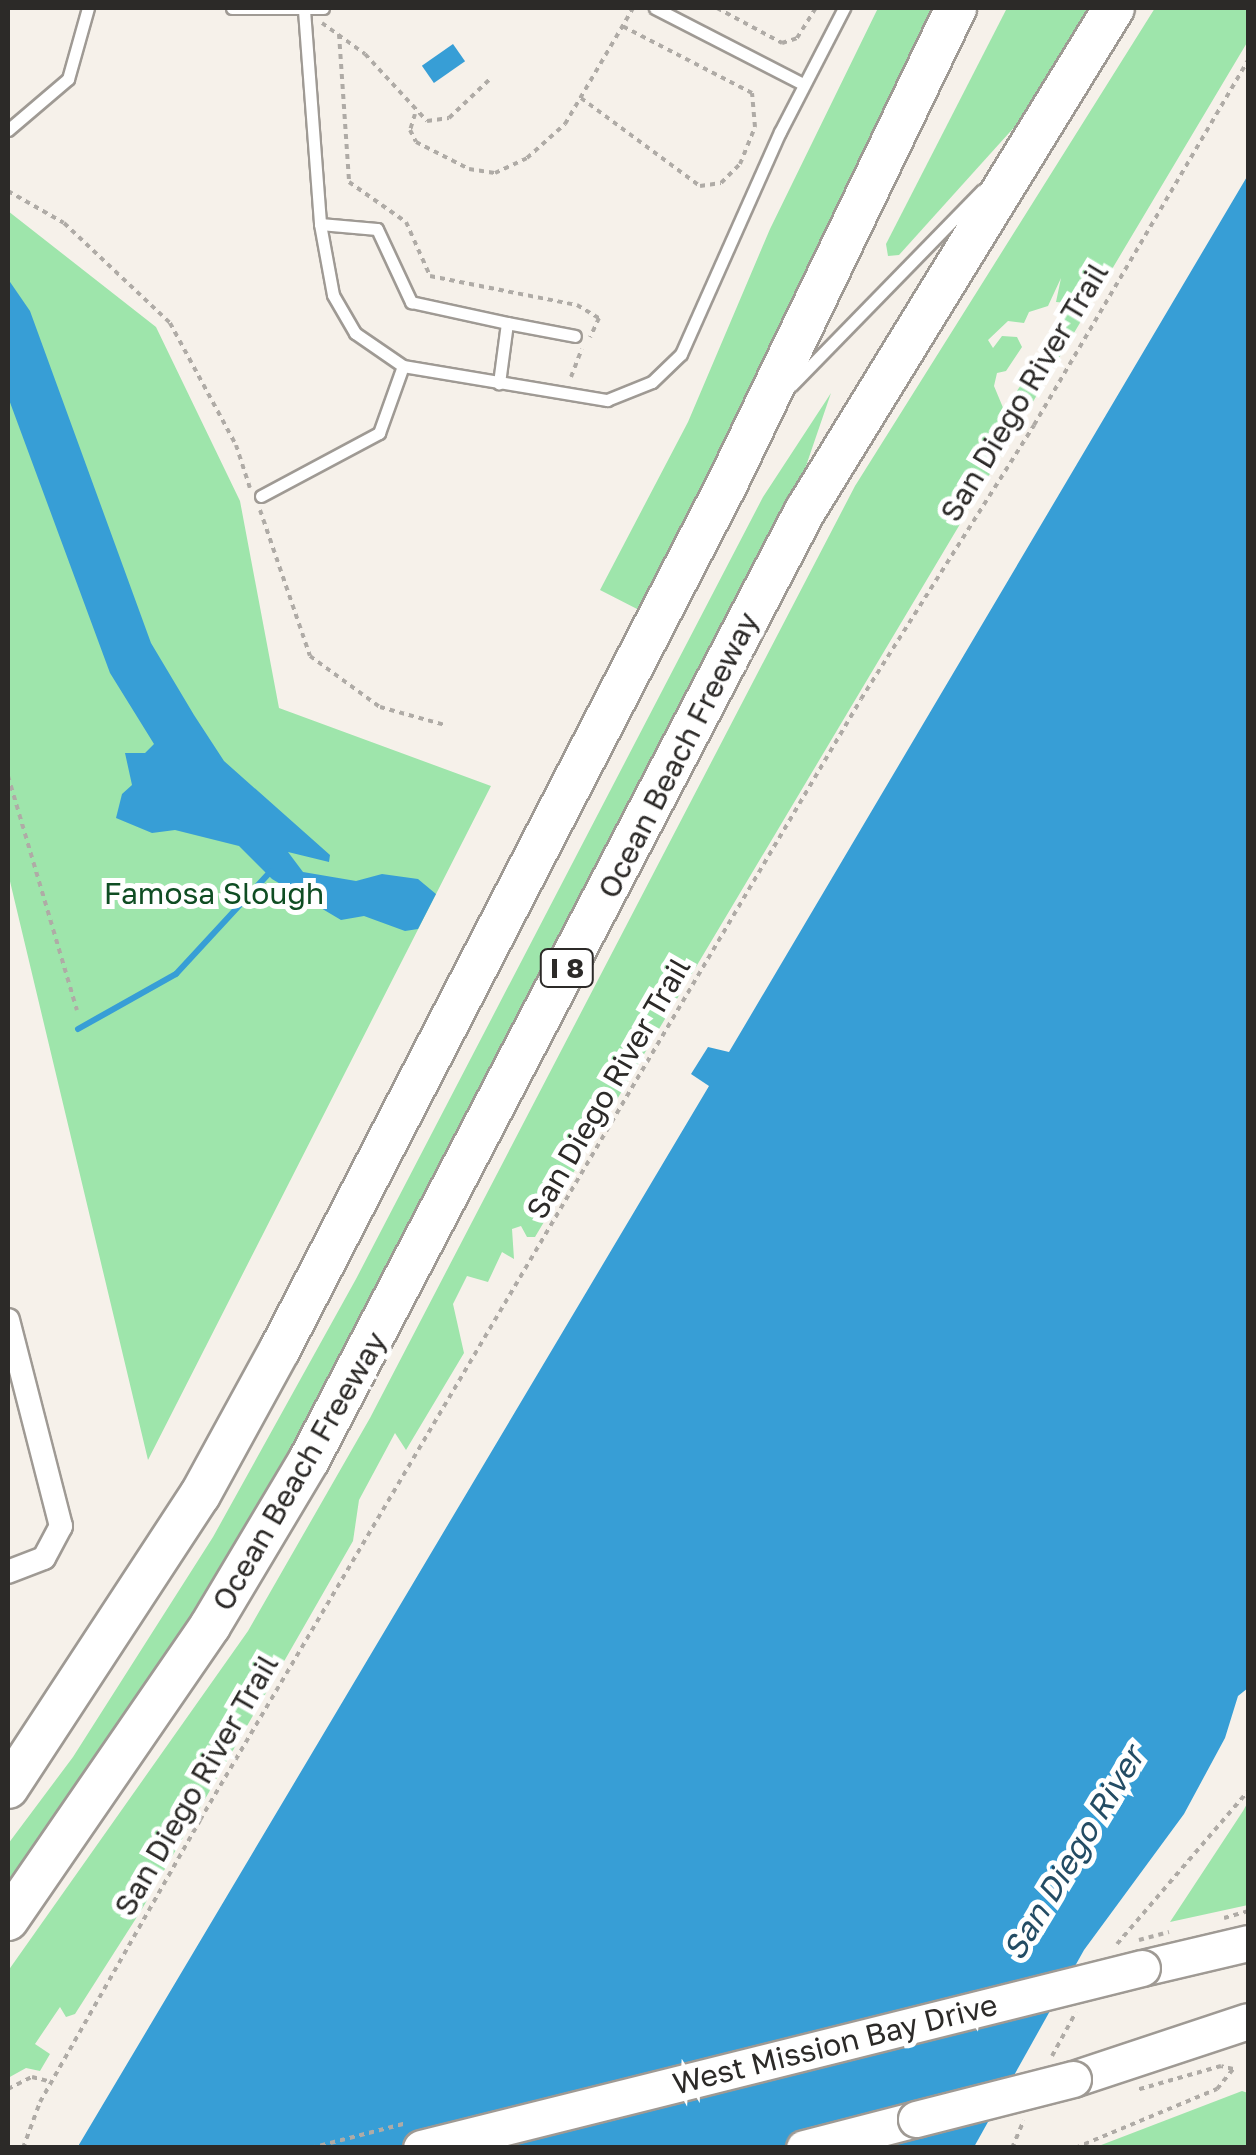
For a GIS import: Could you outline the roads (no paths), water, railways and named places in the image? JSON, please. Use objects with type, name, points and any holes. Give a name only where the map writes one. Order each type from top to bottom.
[{"type":"highway","name":"I 8","points":[[8,1788],[209,1479],[759,419],[956,8]]},
{"type":"highway","name":"Ocean Beach Freeway","points":[[8,1920],[145,1725],[309,1460],[805,512],[1024,148],[1114,8]]},
{"type":"main road","name":"West Mission Bay Drive","points":[[421,2148],[1248,1943]]},
{"type":"main road","points":[[804,2148],[1074,2078],[1243,2025]]},
{"type":"street","points":[[8,1320],[61,1526],[44,1558],[8,1572]]},
{"type":"lane","points":[[8,130],[68,78],[88,8]]},
{"type":"lane","points":[[232,8],[323,8]]},
{"type":"lane","points":[[656,8],[804,84]]},
{"type":"lane","points":[[304,10],[320,224],[342,315],[355,333],[403,366],[607,400],[628,394],[681,354],[804,84],[844,8]]},
{"type":"lane","points":[[759,419],[1024,148]]},
{"type":"lane","points":[[320,224],[377,229],[412,302],[575,336]]},
{"type":"lane","points":[[498,383],[507,323]]},
{"type":"lane","points":[[262,496],[379,433],[403,366]]},
{"type":"water","points":[[453,44],[465,61],[434,83],[422,66]]},
{"type":"water","name":"San Diego River","points":[[1248,175],[1248,1688],[1238,1696],[1225,1738],[1184,1814],[1084,1950],[974,2147],[77,2148],[709,1086],[691,1074],[708,1047],[729,1052]]},
{"type":"water","points":[[8,279],[30,311],[151,643],[194,715],[224,761],[330,855],[329,862],[288,852],[303,872],[356,881],[382,874],[418,879],[436,894],[418,929],[405,931],[364,916],[341,920],[272,879],[239,846],[175,830],[152,833],[116,818],[122,794],[132,785],[125,753],[145,753],[154,744],[110,673],[8,397]]},
{"type":"waterway","points":[[78,1029],[176,974],[271,871]]},
{"type":"park label","name":"Famosa Slough","points":[[214,893]]}]
